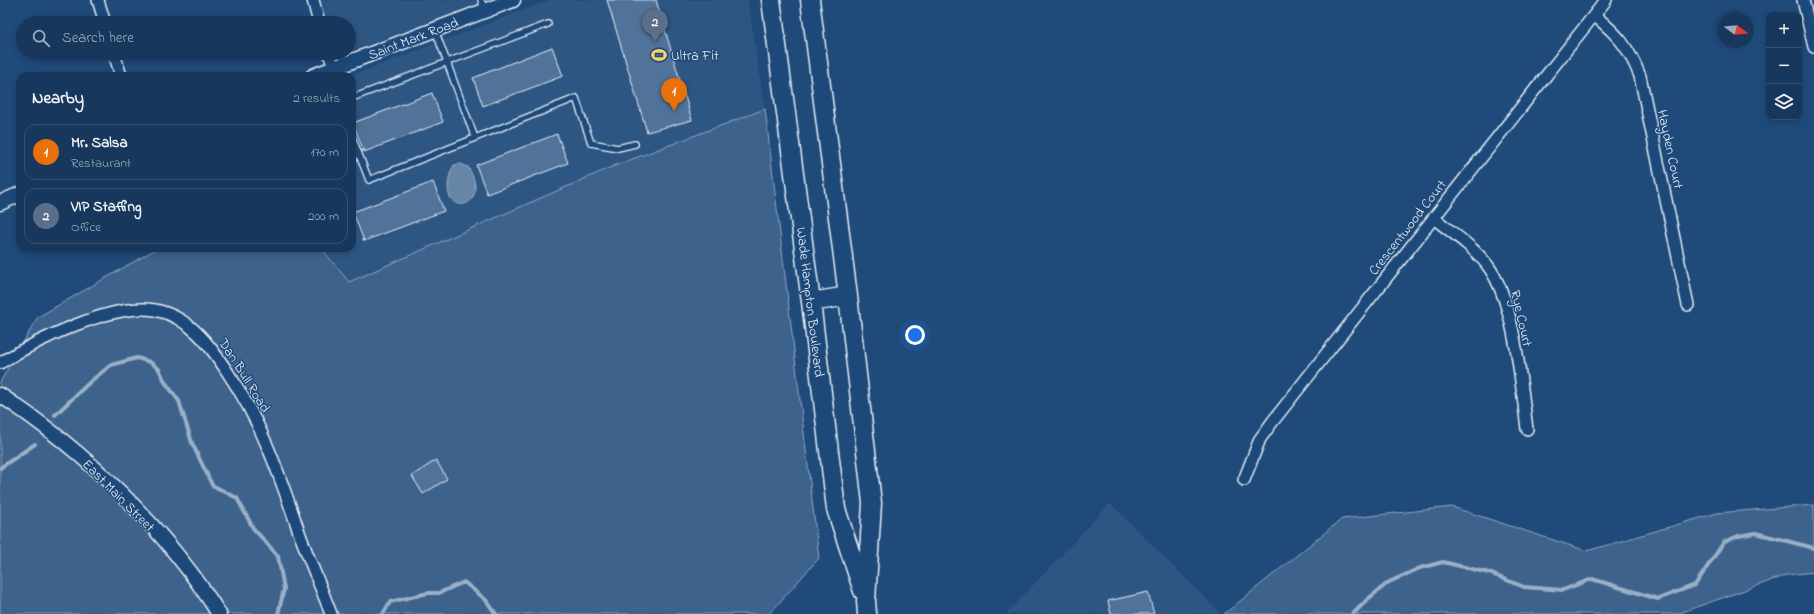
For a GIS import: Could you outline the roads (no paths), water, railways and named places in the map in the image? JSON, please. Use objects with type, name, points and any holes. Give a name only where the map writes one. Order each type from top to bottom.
[{"type":"main road","name":"Wade Hampton Boulevard","points":[[771,0],[811,302],[836,509],[866,607]]},
{"type":"main road","name":"Wade Hampton Boulevard","points":[[810,0],[848,296],[872,503],[866,607]]},
{"type":"main road","points":[[811,302],[848,296]]},
{"type":"street","points":[[98,0],[103,16]]},
{"type":"street","points":[[312,0],[317,16]]},
{"type":"street","name":"Saint Mark Road","points":[[356,60],[435,29],[483,5],[513,0]]},
{"type":"street","name":"Crescentwood Court","points":[[1244,480],[1257,445],[1273,421],[1606,0]]},
{"type":"street","points":[[1803,0],[1814,47]]},
{"type":"street","name":"Hayden Court","points":[[1594,15],[1614,32],[1624,44],[1640,76],[1688,305]]},
{"type":"street","points":[[116,60],[120,72]]},
{"type":"street","points":[[331,60],[334,68]]},
{"type":"street","name":"Saint Mark Road","points":[[324,72],[355,60]]},
{"type":"street","points":[[0,203],[16,196]]},
{"type":"street","name":"Rye Court","points":[[1434,218],[1479,255],[1497,280],[1504,296],[1511,325],[1527,429]]},
{"type":"street","name":"Dan Bull Road","points":[[0,363],[24,348],[65,329],[100,317],[131,310],[155,310],[176,317],[188,325],[202,337],[217,355],[244,396],[260,427],[280,474],[300,534],[331,614]]},
{"type":"street","name":"East Main Street","points":[[0,396],[48,430],[121,494],[154,529],[191,573],[219,614]]},
{"type":"lane","points":[[356,96],[548,24]]},
{"type":"lane","points":[[435,29],[475,138]]},
{"type":"lane","points":[[356,146],[369,180],[576,98],[591,143],[618,148],[635,144]]},
{"type":"waterway","points":[[55,415],[92,380],[111,365],[137,358],[150,362],[159,369],[165,382],[179,401],[192,443],[212,485],[237,498],[253,528],[278,556],[284,589],[278,614]]},
{"type":"waterway","points":[[0,468],[35,444]]},
{"type":"waterway","points":[[1353,614],[1368,599],[1389,582],[1420,568],[1443,562],[1489,573],[1524,587],[1563,590],[1592,579],[1658,599],[1695,585],[1724,542],[1738,536],[1756,533],[1814,548]]},
{"type":"waterway","points":[[383,614],[390,602],[428,593],[439,593],[464,582],[486,600],[496,614]]},
{"type":"place","name":"VIP Staffing","points":[[655,42]]},
{"type":"place","name":"Ultra Fit","points":[[659,55]]},
{"type":"place","name":"Mr. Salsa","points":[[674,111]]}]
